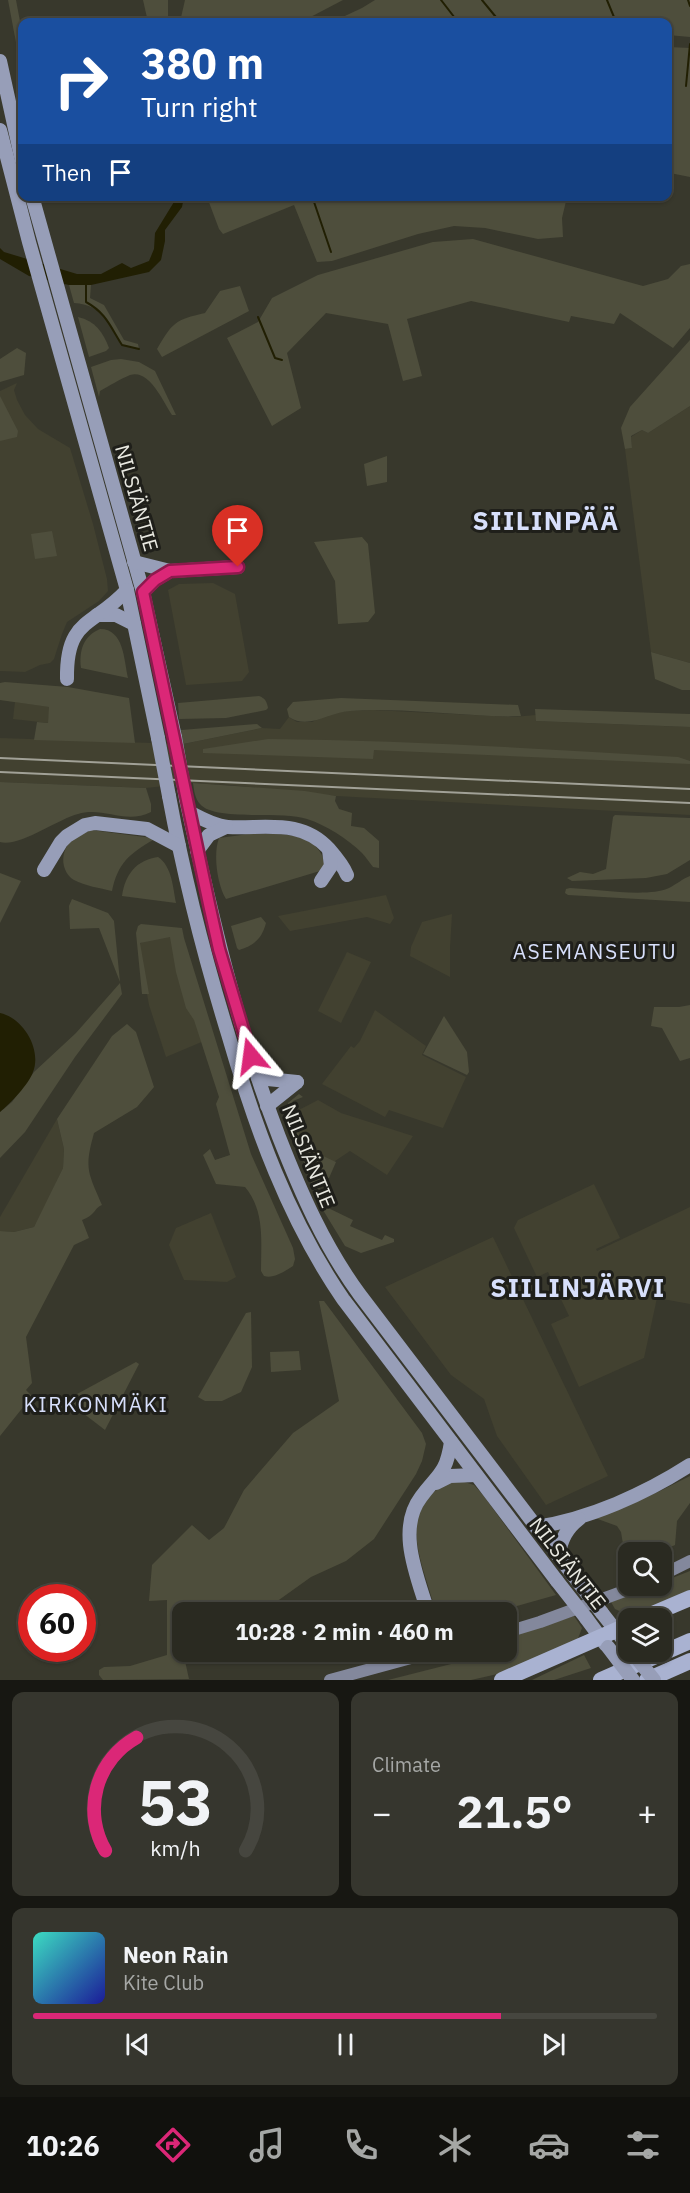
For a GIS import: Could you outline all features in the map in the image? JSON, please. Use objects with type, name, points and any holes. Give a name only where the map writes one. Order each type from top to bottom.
[{"type":"highway","points":[[666,1608],[690,1598]]},
{"type":"highway","points":[[502,1680],[604,1642],[618,1640]]},
{"type":"highway","points":[[601,1680],[690,1641]]},
{"type":"highway","points":[[646,1680],[686,1663]]},
{"type":"highway","points":[[661,1680],[686,1663]]},
{"type":"main road","points":[[0,61],[18,143]]},
{"type":"main road","name":"NILSIÄNTIE","points":[[0,130],[18,200]]},
{"type":"main road","name":"NILSIÄNTIE","points":[[18,201],[127,590],[203,952],[238,1070],[265,1147],[292,1213],[328,1277],[633,1680]]},
{"type":"main road","name":"NILSIÄNTIE","points":[[33,201],[143,592],[219,949],[267,1106],[306,1203],[340,1267],[536,1527],[618,1630]]},
{"type":"main road","points":[[134,562],[170,571],[238,567]]},
{"type":"main road","points":[[143,592],[155,580],[170,571]]},
{"type":"main road","points":[[67,680],[68,657],[73,640],[81,627],[118,600],[127,590]]},
{"type":"main road","points":[[97,615],[116,615],[135,624]]},
{"type":"main road","points":[[188,805],[199,818],[226,826],[295,828],[319,839],[330,849],[347,875]]},
{"type":"main road","points":[[147,829],[172,813]]},
{"type":"main road","points":[[44,870],[61,842],[85,825],[95,823],[147,829],[179,846]]},
{"type":"main road","points":[[197,851],[209,836],[226,826]]},
{"type":"main road","points":[[321,881],[331,866],[330,849]]},
{"type":"main road","points":[[258,1078],[297,1082],[267,1106]]},
{"type":"main road","points":[[425,1602],[416,1572],[409,1533],[415,1506],[434,1484],[446,1465],[451,1442]]},
{"type":"main road","points":[[536,1527],[580,1518],[666,1481],[690,1466]]},
{"type":"main road","points":[[434,1484],[450,1476],[476,1475]]},
{"type":"main road","points":[[558,1555],[569,1527],[580,1518]]},
{"type":"main road","points":[[672,1570],[690,1561]]},
{"type":"main road","points":[[517,1629],[618,1593]]},
{"type":"main road","points":[[330,1680],[397,1662]]},
{"type":"main road","name":"NILSIÄNTIE","points":[[642,1662],[654,1680]]},
{"type":"shaded area","points":[[175,201],[183,201],[182,207],[165,230],[161,260],[149,272],[91,285],[69,285],[29,276],[0,259],[0,248],[4,252],[77,274],[101,274],[122,263],[131,268],[149,261],[154,249],[155,233]]},
{"type":"shaded area","points":[[17,383],[14,390],[25,415],[38,429],[70,448],[93,524],[108,591],[99,601],[67,622],[54,659],[50,663],[25,672],[0,671],[0,391]]},
{"type":"shaded area","points":[[690,406],[690,663],[651,652],[625,449],[632,448],[631,437],[642,430],[648,433]]},
{"type":"shaded area","points":[[213,583],[235,594],[249,672],[242,681],[186,685],[168,590],[179,584]]},
{"type":"shaded area","points":[[15,702],[50,707],[48,723],[13,719]]},
{"type":"shaded area","points":[[373,710],[513,717],[536,715],[537,721],[690,727],[690,815],[336,796],[193,783],[146,788],[0,782],[0,738],[183,744],[262,728],[280,729],[289,717],[297,722],[312,722],[329,714]]},
{"type":"shaded area","points":[[386,895],[394,918],[390,924],[367,917],[290,931],[278,916]]},
{"type":"shaded area","points":[[452,914],[450,977],[410,956],[411,947],[422,922]]},
{"type":"shaded area","points":[[151,936],[172,936],[204,1041],[166,1057],[149,1005],[138,945]]},
{"type":"shaded area","points":[[347,952],[371,962],[341,1023],[318,1011]]},
{"type":"shaded area","points":[[375,1010],[426,1046],[422,1055],[466,1077],[443,1128],[389,1110],[385,1117],[322,1084],[351,1046],[354,1048],[360,1041]]},
{"type":"shaded area","points":[[0,1013],[16,1021],[23,1028],[33,1045],[35,1063],[28,1082],[0,1112]]},
{"type":"shaded area","points":[[318,1100],[341,1113],[413,1136],[387,1175],[350,1151],[323,1169],[306,1158],[291,1114]]},
{"type":"shaded area","points":[[57,1119],[64,1149],[63,1168],[50,1196],[34,1227],[14,1232],[0,1231],[0,1217]]},
{"type":"shaded area","points":[[594,1184],[620,1238],[596,1249],[597,1251],[690,1207],[690,1304],[657,1298],[644,1358],[579,1387],[551,1324],[569,1316],[548,1272],[537,1277],[514,1228],[518,1220]]},
{"type":"shaded area","points":[[211,1213],[236,1277],[227,1282],[184,1280],[169,1245],[176,1228]]},
{"type":"shaded area","points":[[493,1237],[608,1476],[546,1505],[497,1436],[484,1399],[451,1375],[385,1287]]},
{"type":"green space","points":[[8,0],[16,0],[19,18],[18,53]]},
{"type":"green space","points":[[143,0],[168,0],[168,18],[147,18]]},
{"type":"green space","points":[[185,0],[343,0],[309,18],[181,18]]},
{"type":"green space","points":[[375,0],[690,0],[690,37],[672,35],[672,18],[341,18]]},
{"type":"green space","points":[[672,47],[690,48],[690,177],[672,173]]},
{"type":"green space","points":[[209,201],[566,201],[562,218],[563,237],[538,239],[485,228],[454,226],[418,234],[332,261],[317,262],[294,205],[223,234]]},
{"type":"green space","points":[[473,239],[643,286],[668,279],[681,266],[690,264],[690,328],[673,348],[620,313],[614,324],[571,316],[569,322],[471,301],[407,319],[422,376],[403,381],[388,324],[326,313],[287,353],[301,408],[272,426],[227,338],[258,322],[272,298],[318,275],[433,242]]},
{"type":"green space","points":[[69,285],[91,285],[90,298],[104,305],[124,340],[138,344],[139,349],[122,345],[99,311],[84,304],[74,303]]},
{"type":"green space","points":[[240,286],[249,311],[162,357],[157,349],[171,328],[181,320],[205,313],[220,291]]},
{"type":"green space","points":[[78,317],[98,328],[109,348],[106,351],[89,357]]},
{"type":"green space","points":[[690,340],[690,406],[648,433],[642,430],[631,436],[632,448],[625,449],[621,428],[630,407]]},
{"type":"green space","points":[[17,348],[26,353],[24,375],[0,382],[0,359]]},
{"type":"green space","points":[[121,359],[139,362],[155,371],[176,415],[172,415],[150,382],[137,374],[130,375],[100,391],[99,397],[91,367]]},
{"type":"green space","points":[[0,396],[18,431],[17,437],[0,441]]},
{"type":"green space","points":[[387,456],[387,482],[367,486],[364,464]]},
{"type":"green space","points":[[52,531],[57,556],[35,559],[31,534]]},
{"type":"green space","points":[[362,537],[368,544],[375,613],[368,622],[338,624],[335,581],[314,542]]},
{"type":"green space","points":[[100,629],[114,634],[122,647],[128,678],[81,668],[83,645],[94,632]]},
{"type":"green space","points":[[651,652],[690,663],[690,690],[682,690],[655,679]]},
{"type":"green space","points":[[0,683],[68,687],[129,698],[135,743],[34,740],[37,722],[48,723],[49,707],[0,700]]},
{"type":"green space","points":[[259,696],[266,702],[268,708],[266,710],[226,718],[179,719],[178,703]]},
{"type":"green space","points":[[341,698],[518,705],[521,716],[381,710],[342,712],[304,722],[289,717],[287,709],[293,702]]},
{"type":"green space","points":[[535,709],[690,714],[690,727],[536,721]]},
{"type":"green space","points":[[257,724],[262,728],[183,744],[181,730]]},
{"type":"green space","points":[[268,739],[421,743],[678,757],[690,761],[690,764],[374,750],[373,759],[203,753],[203,749]]},
{"type":"green space","points":[[0,782],[146,788],[151,812],[132,817],[87,812],[70,817],[17,841],[0,842]]},
{"type":"green space","points":[[193,783],[305,791],[336,796],[335,801],[339,809],[352,813],[351,826],[364,828],[379,841],[379,868],[373,867],[362,853],[343,838],[307,819],[282,815],[220,813],[208,809],[197,800]]},
{"type":"green space","points":[[615,815],[690,818],[690,860],[667,874],[646,878],[572,881],[567,878],[580,872],[593,874],[606,869]]},
{"type":"green space","points":[[91,830],[152,838],[153,840],[137,850],[121,866],[112,891],[74,880],[64,867],[63,857],[67,846],[74,838]]},
{"type":"green space","points":[[249,834],[295,836],[305,840],[314,845],[325,865],[320,871],[226,899],[217,869],[216,852],[219,838]]},
{"type":"green space","points":[[158,857],[169,872],[176,903],[122,896],[126,881],[133,870],[144,861]]},
{"type":"green space","points":[[0,873],[21,881],[0,923]]},
{"type":"green space","points":[[690,876],[690,902],[565,893],[566,889],[570,888],[635,893],[659,891]]},
{"type":"green space","points":[[72,899],[108,913],[114,921],[120,982],[99,928],[70,929],[69,906]]},
{"type":"green space","points":[[261,917],[266,923],[260,937],[254,943],[239,950],[231,926]]},
{"type":"green space","points":[[141,924],[182,928],[251,1154],[293,1248],[295,1259],[293,1266],[279,1274],[268,1277],[264,1276],[261,1271],[259,1216],[251,1196],[245,1187],[216,1184],[203,1155],[210,1149],[215,1160],[230,1155],[216,1104],[219,1097],[194,1020],[186,1008],[176,972],[170,937],[140,943],[149,994],[142,994],[136,933]]},
{"type":"green space","points":[[120,983],[122,994],[75,1057],[25,1132],[0,1158],[0,1112],[12,1102],[34,1072],[76,1033]]},
{"type":"green space","points":[[690,1005],[690,1058],[680,1061],[662,1028],[651,1026],[654,1007]]},
{"type":"green space","points":[[444,1016],[467,1052],[469,1072],[467,1075],[423,1054]]},
{"type":"green space","points":[[127,1024],[136,1032],[154,1087],[137,1107],[94,1133],[88,1163],[93,1185],[102,1205],[82,1220],[89,1238],[74,1245],[26,1337],[32,1383],[26,1390],[32,1396],[0,1436],[0,1231],[14,1232],[34,1227],[63,1168],[64,1149],[57,1119],[112,1036]]},
{"type":"green space","points":[[299,1094],[303,1097],[293,1101],[290,1107],[296,1128],[309,1147],[336,1162],[329,1178],[325,1177],[317,1194],[325,1198],[322,1205],[353,1220],[350,1226],[382,1240],[385,1235],[394,1239],[394,1242],[361,1253],[345,1246],[315,1195],[288,1115],[288,1103]]},
{"type":"green space","points":[[319,1301],[324,1301],[422,1433],[426,1444],[416,1474],[374,1539],[346,1561],[311,1577],[276,1602],[172,1602],[172,1662],[185,1662],[189,1679],[103,1680],[99,1675],[99,1670],[104,1667],[130,1666],[167,1655],[167,1600],[149,1601],[152,1565],[192,1525],[209,1540],[224,1528],[244,1490],[293,1433],[339,1401]]},
{"type":"green space","points":[[251,1312],[252,1367],[241,1392],[222,1401],[205,1401],[198,1397],[246,1313]]},
{"type":"green space","points":[[299,1351],[301,1370],[271,1372],[270,1352]]},
{"type":"green space","points":[[136,1362],[139,1364],[105,1430],[66,1400]]},
{"type":"green space","points":[[690,1476],[690,1503],[677,1521],[675,1545],[672,1546],[672,1542],[623,1542],[617,1526],[595,1518]]},
{"type":"green space","points":[[458,1480],[474,1485],[556,1595],[517,1606],[517,1602],[433,1602],[421,1560],[416,1531],[422,1506],[441,1487]]},
{"type":"green space","points":[[690,1571],[690,1590],[648,1608],[618,1608],[618,1610],[611,1602],[627,1596],[672,1596],[672,1578]]},
{"type":"green space","points":[[574,1616],[582,1628],[577,1641],[502,1673],[471,1680],[388,1680],[459,1662],[517,1662],[517,1635]]},
{"type":"green space","points":[[584,1655],[591,1668],[554,1680],[532,1680]]},
{"type":"waterway","points":[[441,0],[455,18]]},
{"type":"waterway","points":[[482,0],[497,18]]},
{"type":"waterway","points":[[607,0],[614,18]]},
{"type":"waterway","points":[[688,0],[690,6]]},
{"type":"waterway","points":[[686,86],[690,44]]},
{"type":"waterway","points":[[314,201],[331,252]]},
{"type":"waterway","points":[[86,284],[86,302],[103,315],[122,345],[139,349]]},
{"type":"waterway","points":[[258,317],[275,358],[282,360]]},
{"type":"railway","points":[[0,758],[690,789]]},
{"type":"railway","points":[[0,772],[690,803]]},
{"type":"district","name":"SIILINPÄÄ","points":[[546,520]]},
{"type":"district","name":"ASEMANSEUTU","points":[[595,951]]},
{"type":"district","name":"SIILINJÄRVI","points":[[578,1287]]},
{"type":"district","name":"KIRKONMÄKI","points":[[96,1404]]},
{"type":"route","points":[[238,567],[170,571],[155,580],[143,592],[219,949],[251,1056]]}]
